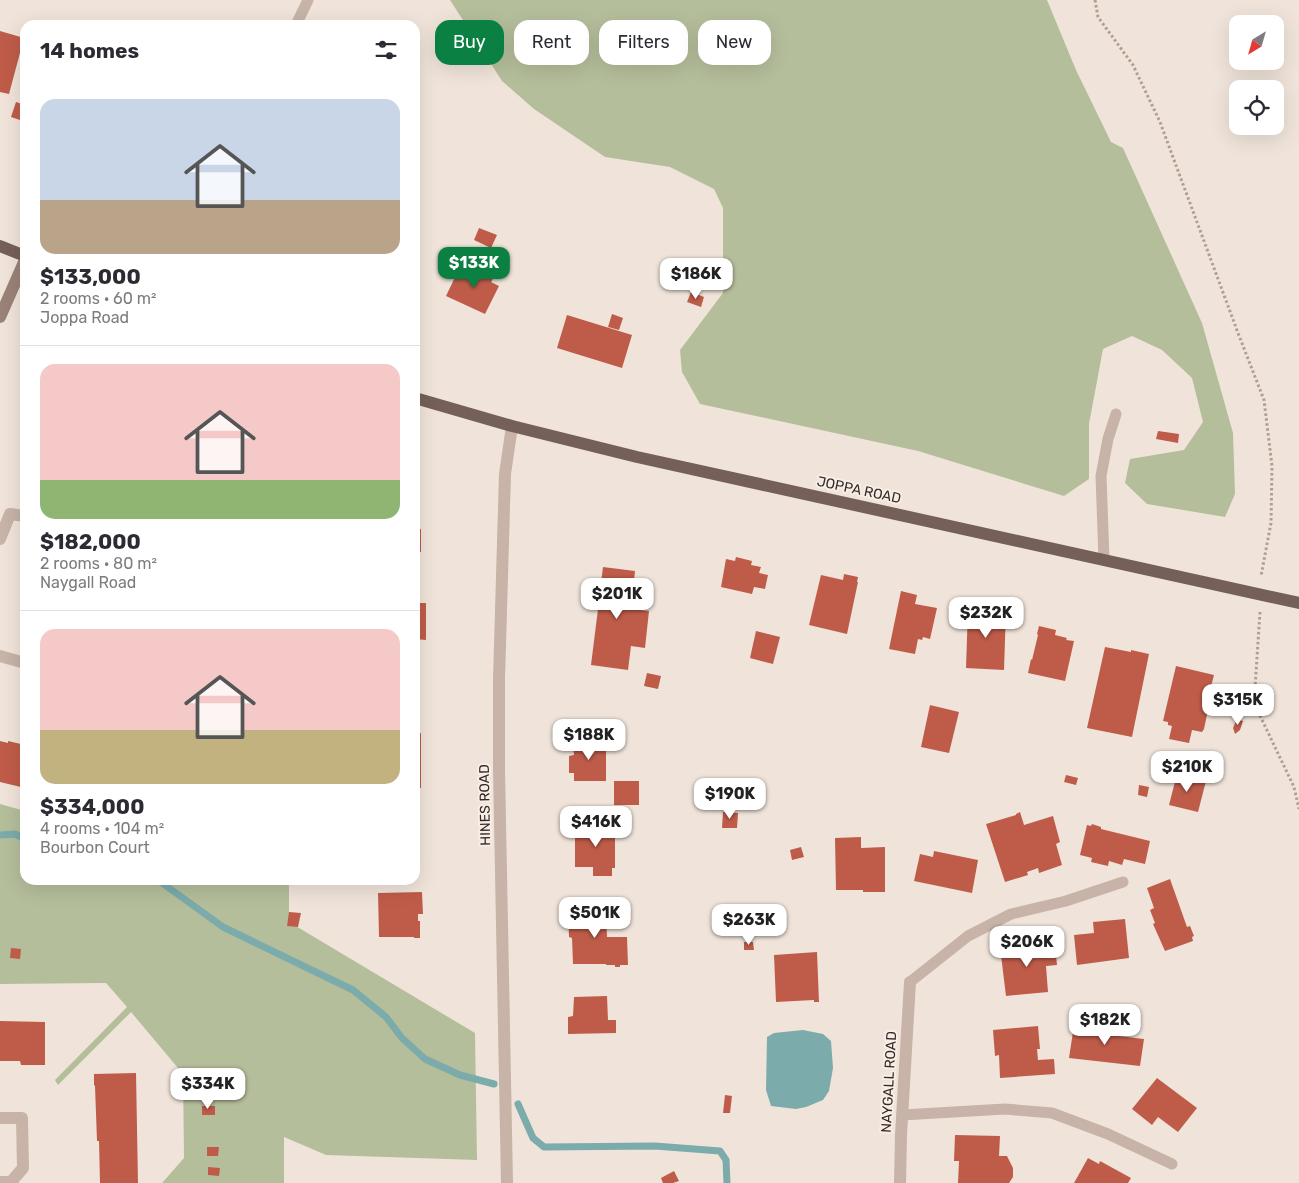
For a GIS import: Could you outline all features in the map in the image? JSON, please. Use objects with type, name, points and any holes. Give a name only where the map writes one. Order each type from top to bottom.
[{"type":"main road","points":[[0,246],[20,254]]},
{"type":"main road","name":"JOPPA ROAD","points":[[420,399],[512,426],[637,457],[1299,603]]},
{"type":"street","points":[[0,317],[20,271]]},
{"type":"street","name":"HINES ROAD","points":[[507,1183],[498,680],[505,474],[512,426]]},
{"type":"street","points":[[0,539],[10,514],[20,515]]},
{"type":"street","points":[[0,656],[20,662]]},
{"type":"street","name":"NAYGALL ROAD","points":[[900,1183],[910,982]]},
{"type":"street","points":[[0,1118],[22,1118],[23,1168],[11,1182],[0,1182]]},
{"type":"lane","points":[[298,20],[308,0]]},
{"type":"lane","points":[[1104,559],[1101,476],[1108,438],[1116,414]]},
{"type":"lane","points":[[910,982],[968,936],[1011,914],[1066,901],[1123,882]]},
{"type":"lane","points":[[902,1115],[1005,1109],[1052,1113],[1108,1134],[1172,1164]]},
{"type":"path","points":[[1095,0],[1098,17],[1133,65],[1160,122],[1264,400],[1272,466],[1271,523],[1260,577],[1254,703],[1294,787],[1299,809]]},
{"type":"green space","points":[[450,0],[1047,0],[1076,70],[1111,142],[1123,148],[1202,323],[1233,433],[1235,494],[1225,517],[1147,504],[1125,483],[1130,459],[1184,450],[1203,422],[1192,378],[1162,350],[1132,336],[1103,349],[1089,424],[1089,479],[1064,496],[918,451],[700,404],[682,372],[680,350],[723,293],[723,208],[714,189],[670,167],[605,157],[534,109],[502,81],[492,65],[504,65],[504,20],[463,20]]},
{"type":"green space","points":[[0,804],[20,810],[20,885],[289,885],[289,922],[475,1033],[477,1160],[326,1155],[284,1137],[284,1183],[162,1183],[184,1158],[183,1074],[131,1012],[58,1085],[55,1080],[127,1007],[106,983],[0,984]]},
{"type":"water","points":[[803,1030],[823,1034],[831,1041],[833,1068],[829,1091],[823,1100],[806,1107],[796,1109],[771,1106],[766,1090],[767,1037],[774,1033]]},
{"type":"building","points":[[0,31],[20,37],[20,53],[9,94],[0,92]]},
{"type":"building","points":[[16,102],[20,103],[20,120],[11,117]]},
{"type":"building","points":[[479,228],[497,235],[491,248],[474,240]]},
{"type":"building","points":[[474,265],[495,275],[491,282],[499,286],[485,314],[446,296],[458,271],[469,276]]},
{"type":"building","points":[[691,292],[704,297],[701,307],[687,302]]},
{"type":"building","points":[[612,314],[623,318],[619,330],[608,327]]},
{"type":"building","points":[[567,315],[632,335],[622,368],[557,348]]},
{"type":"building","points":[[1158,431],[1179,434],[1178,443],[1156,439]]},
{"type":"building","points":[[420,529],[421,529],[420,552]]},
{"type":"building","points":[[736,557],[752,561],[751,565],[761,567],[759,573],[768,575],[765,589],[754,587],[752,594],[721,587],[726,559],[735,561]]},
{"type":"building","points":[[603,567],[635,571],[631,609],[649,611],[645,648],[631,646],[628,670],[591,665],[598,609],[594,609],[597,583],[601,583]]},
{"type":"building","points":[[844,574],[858,577],[847,634],[809,625],[821,575],[843,580]]},
{"type":"building","points":[[901,591],[917,595],[915,604],[937,608],[930,639],[923,637],[922,640],[918,639],[915,654],[889,649]]},
{"type":"building","points":[[420,603],[426,603],[426,640],[420,639]]},
{"type":"building","points":[[968,608],[1006,610],[1004,670],[966,668]]},
{"type":"building","points":[[1039,626],[1056,630],[1055,635],[1074,641],[1065,681],[1028,673]]},
{"type":"building","points":[[756,631],[780,637],[773,664],[750,658]]},
{"type":"building","points":[[1105,647],[1149,654],[1132,737],[1087,728]]},
{"type":"building","points":[[1176,666],[1214,675],[1205,710],[1208,710],[1204,729],[1202,732],[1192,730],[1189,743],[1169,739],[1172,726],[1168,725],[1168,722],[1163,721]]},
{"type":"building","points":[[647,673],[661,676],[658,689],[644,686]]},
{"type":"building","points":[[930,705],[959,712],[949,753],[921,747]]},
{"type":"building","points":[[1237,719],[1243,721],[1240,730],[1235,734],[1233,728]]},
{"type":"building","points":[[420,733],[421,733],[420,788]]},
{"type":"building","points":[[598,736],[598,746],[606,746],[606,781],[574,781],[574,773],[569,773],[569,756],[574,755],[573,746],[581,746],[581,737]]},
{"type":"building","points":[[0,741],[20,744],[20,787],[0,782]]},
{"type":"building","points":[[1177,774],[1206,781],[1198,812],[1169,805]]},
{"type":"building","points":[[1066,775],[1078,778],[1076,785],[1064,782]]},
{"type":"building","points":[[614,781],[639,781],[639,805],[614,805]]},
{"type":"building","points":[[1139,785],[1149,787],[1147,797],[1138,795]]},
{"type":"building","points":[[723,812],[738,813],[737,828],[722,828]]},
{"type":"building","points":[[1020,812],[1024,825],[1053,816],[1060,842],[1056,844],[1062,865],[1039,873],[1038,868],[1027,872],[1028,875],[1005,882],[986,824]]},
{"type":"building","points":[[1092,824],[1101,827],[1101,829],[1150,841],[1145,864],[1124,859],[1122,865],[1109,861],[1108,866],[1091,862],[1092,858],[1080,855],[1087,825],[1091,826]]},
{"type":"building","points":[[575,825],[615,825],[615,868],[612,868],[612,876],[593,876],[593,867],[575,867]]},
{"type":"building","points":[[861,837],[861,848],[885,847],[885,892],[836,890],[835,838]]},
{"type":"building","points":[[801,847],[804,857],[792,860],[790,850]]},
{"type":"building","points":[[934,851],[978,860],[972,893],[914,881],[920,854],[933,857]]},
{"type":"building","points":[[1170,879],[1187,927],[1190,926],[1194,936],[1192,937],[1193,941],[1165,951],[1153,924],[1155,923],[1150,910],[1154,908],[1147,888]]},
{"type":"building","points":[[422,892],[423,914],[418,914],[420,938],[379,937],[378,893]]},
{"type":"building","points":[[606,908],[607,937],[627,937],[628,965],[615,967],[615,965],[606,964],[573,964],[572,938],[569,937],[568,909]]},
{"type":"building","points":[[289,912],[301,913],[298,927],[287,926]]},
{"type":"building","points":[[718,914],[727,914],[728,927],[718,927]]},
{"type":"building","points":[[1125,919],[1129,958],[1077,965],[1074,935],[1094,933],[1093,922]]},
{"type":"building","points":[[744,942],[753,942],[754,950],[744,950]]},
{"type":"building","points":[[1045,942],[1045,947],[1055,946],[1057,965],[1046,966],[1048,992],[1006,996],[1000,947]]},
{"type":"building","points":[[11,948],[21,949],[20,959],[10,958]]},
{"type":"building","points":[[817,952],[819,1002],[814,1002],[814,1000],[776,1002],[774,955]]},
{"type":"building","points":[[607,996],[608,1020],[616,1020],[616,1033],[568,1034],[568,1017],[573,1016],[574,997]]},
{"type":"building","points":[[0,1021],[45,1022],[45,1065],[21,1065],[20,1061],[0,1061]]},
{"type":"building","points":[[1074,1025],[1119,1031],[1118,1036],[1144,1039],[1140,1066],[1069,1058]]},
{"type":"building","points":[[1038,1026],[1040,1049],[1037,1049],[1038,1060],[1054,1059],[1055,1074],[1000,1078],[999,1055],[995,1056],[993,1030]]},
{"type":"building","points":[[136,1073],[138,1183],[100,1183],[94,1074]]},
{"type":"building","points":[[1157,1078],[1197,1108],[1178,1132],[1158,1117],[1152,1125],[1132,1109]]},
{"type":"building","points":[[204,1082],[218,1082],[219,1094],[204,1093]]},
{"type":"building","points":[[725,1095],[732,1096],[730,1113],[723,1113]]},
{"type":"building","points":[[202,1106],[215,1106],[215,1115],[202,1115]]},
{"type":"building","points":[[955,1135],[1000,1136],[999,1156],[1007,1156],[1013,1168],[1013,1177],[1009,1183],[958,1183],[959,1161],[954,1161]]},
{"type":"building","points":[[207,1147],[219,1147],[218,1156],[207,1156]]},
{"type":"building","points":[[1088,1158],[1099,1164],[1100,1161],[1131,1178],[1128,1183],[1074,1183]]},
{"type":"building","points":[[208,1167],[220,1168],[219,1176],[208,1175]]},
{"type":"building","points":[[674,1171],[679,1181],[663,1183],[661,1178]]},
{"type":"waterway","points":[[0,835],[15,834],[20,836]]},
{"type":"waterway","points":[[165,885],[223,927],[353,990],[386,1017],[402,1038],[425,1059],[460,1075],[494,1084]]},
{"type":"waterway","points":[[518,1104],[533,1138],[544,1147],[655,1146],[720,1151],[726,1160],[727,1183]]}]
